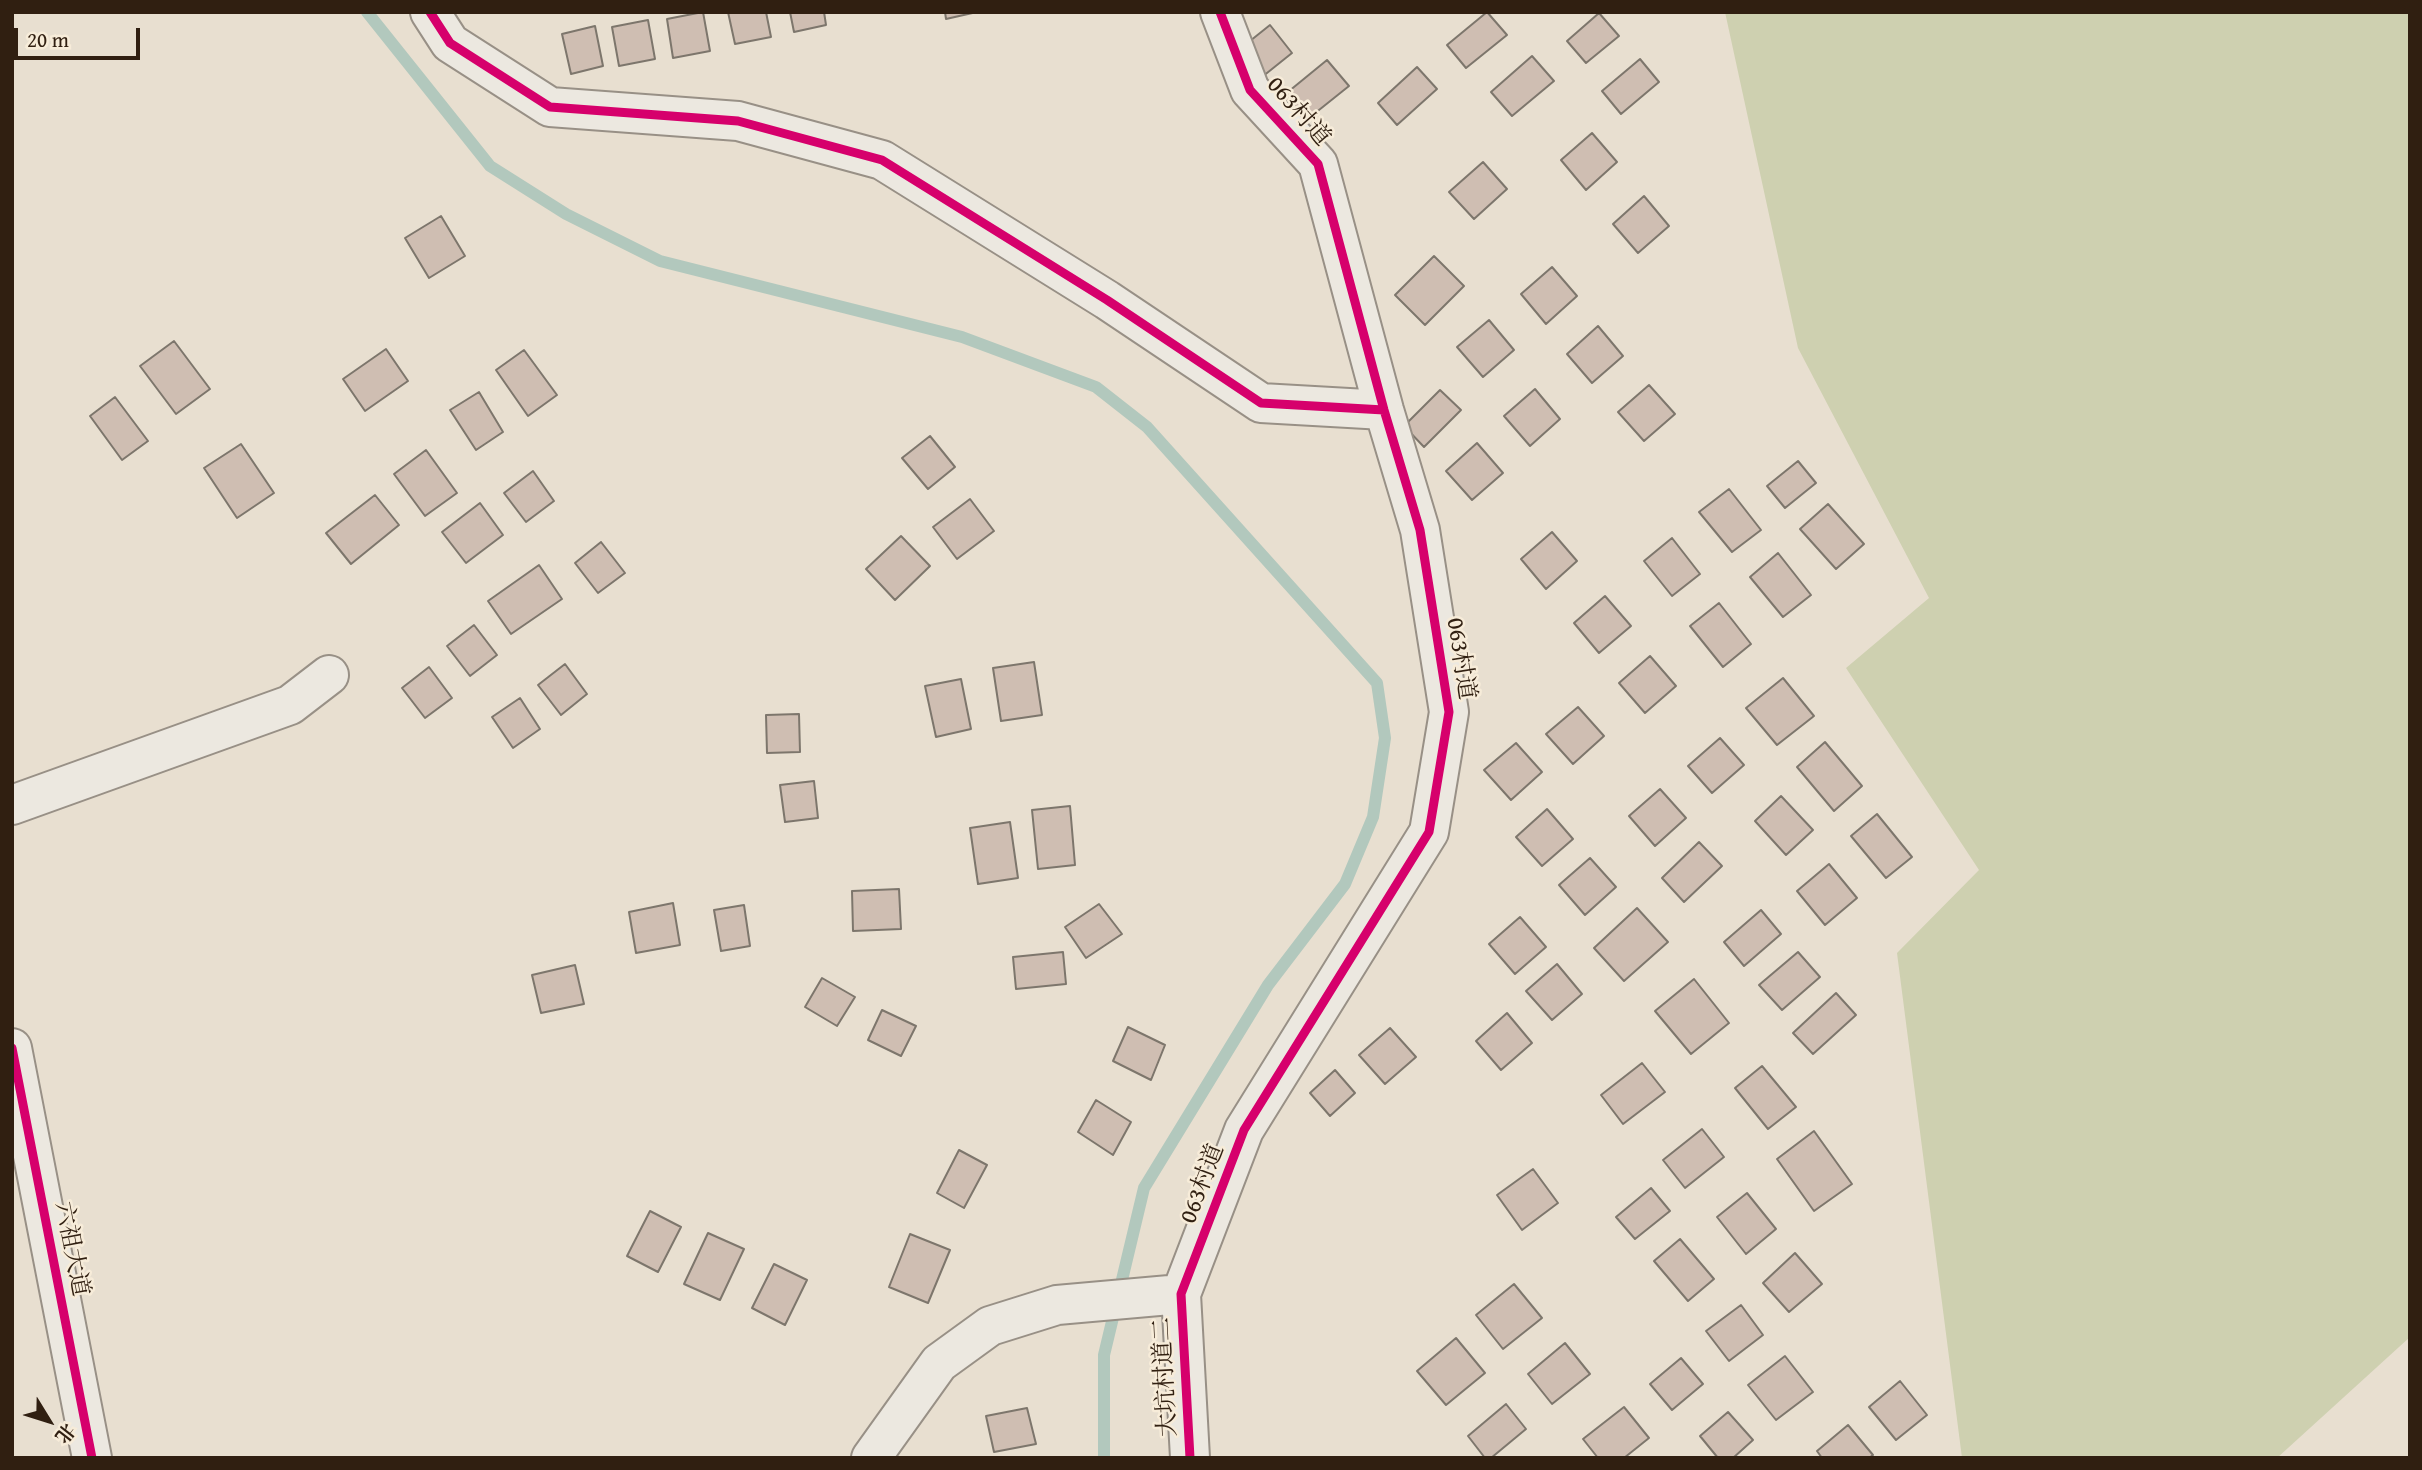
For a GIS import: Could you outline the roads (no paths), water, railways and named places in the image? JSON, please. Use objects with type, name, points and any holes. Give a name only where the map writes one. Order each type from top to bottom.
[{"type":"street","points":[[430,12],[450,43],[550,107],[738,121],[883,160],[1107,300],[1261,403],[1384,410]]},
{"type":"street","name":"063村道","points":[[1164,1295],[1244,1130],[1429,832],[1449,712],[1420,530],[1384,410],[1318,164],[1250,90],[1220,12]]},
{"type":"street","points":[[12,805],[290,705],[329,676]]},
{"type":"street","name":"六祖大道","points":[[12,1048],[92,1458]]},
{"type":"street","points":[[871,1458],[939,1363],[990,1326],[1057,1306],[1164,1295]]},
{"type":"street","name":"大坑村道二","points":[[1164,1295],[1190,1458]]},
{"type":"waterway","points":[[367,12],[490,166],[566,214],[660,261],[962,337],[1096,387],[1147,427],[1377,683],[1385,738],[1373,817],[1345,884],[1268,985],[1144,1188],[1104,1355],[1104,1458]]}]
